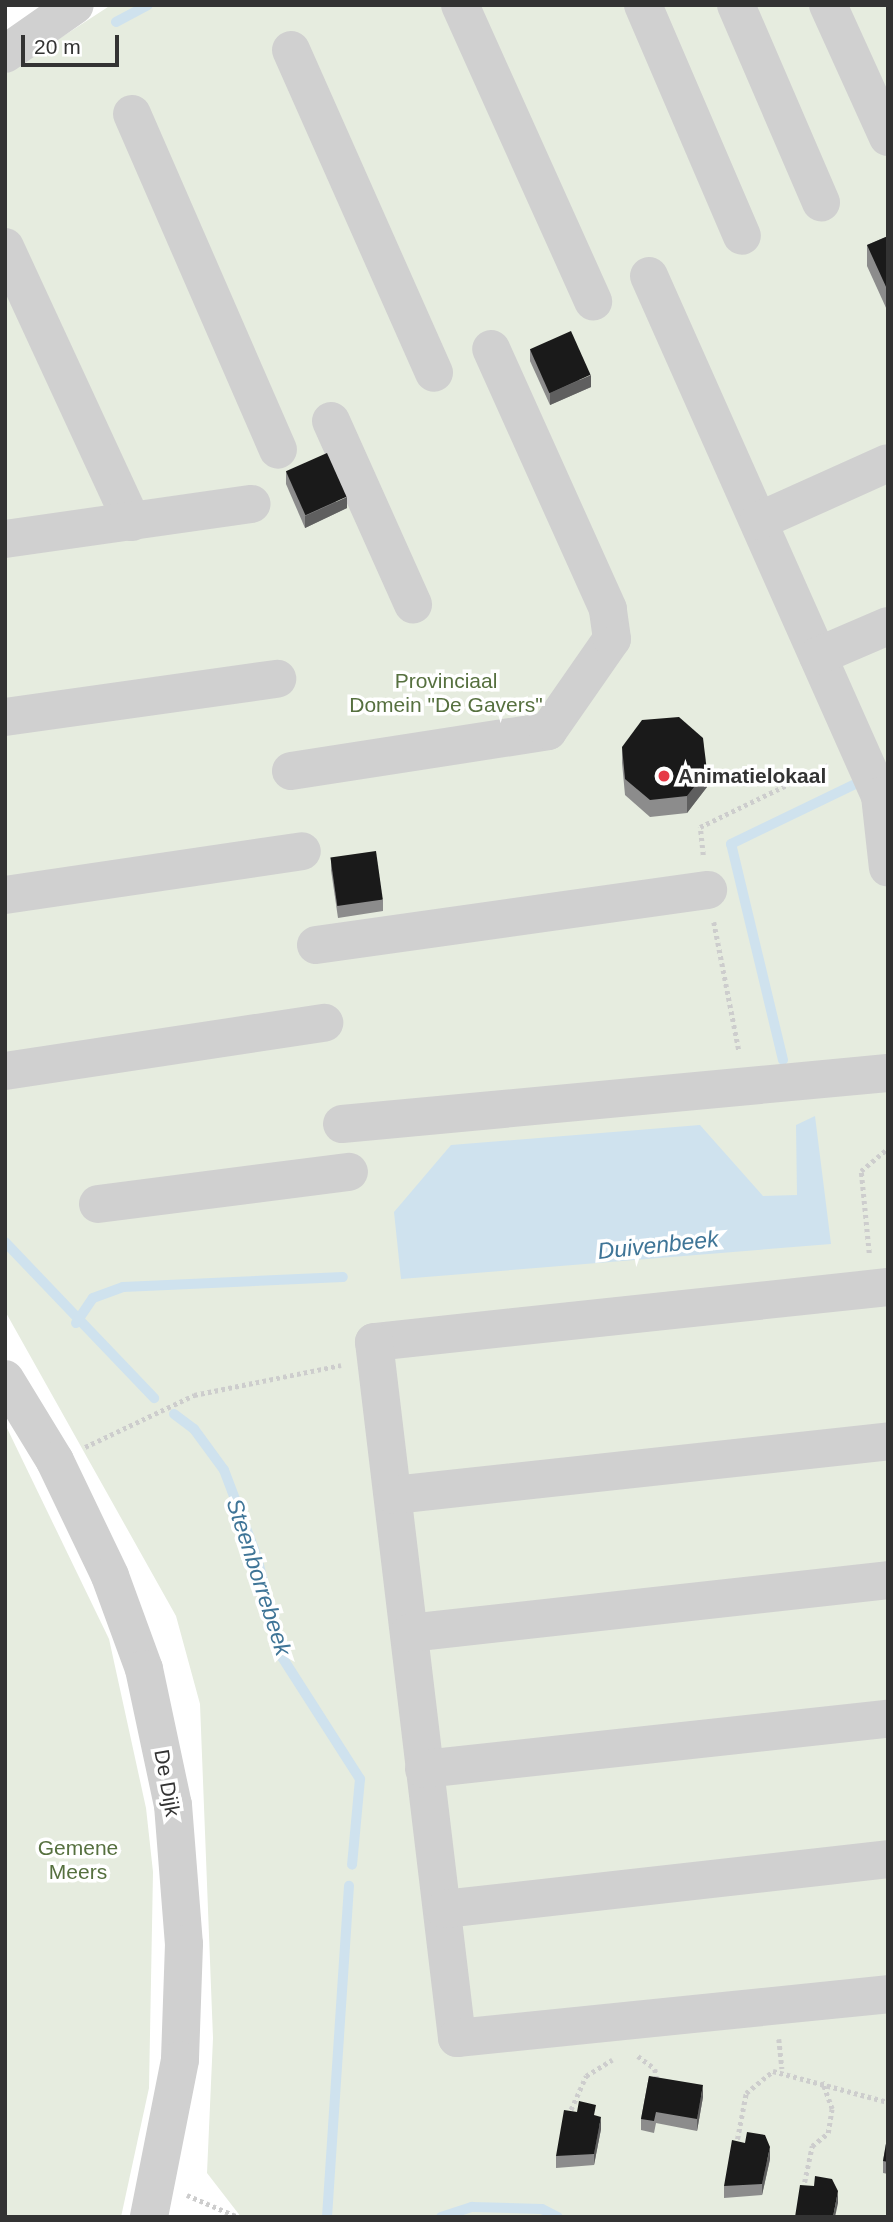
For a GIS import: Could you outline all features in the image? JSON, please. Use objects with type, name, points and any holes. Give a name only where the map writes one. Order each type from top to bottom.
[{"type":"street","points":[[5,54],[75,5]]},
{"type":"street","points":[[460,5],[593,301]]},
{"type":"street","points":[[643,5],[742,236]]},
{"type":"street","points":[[736,5],[821,202]]},
{"type":"street","points":[[828,5],[888,137]]},
{"type":"street","points":[[291,50],[434,373]]},
{"type":"street","points":[[132,114],[278,450]]},
{"type":"street","points":[[5,247],[132,522]]},
{"type":"street","points":[[649,276],[880,796],[888,868]]},
{"type":"street","points":[[291,771],[548,731],[612,639],[608,609],[492,349]]},
{"type":"street","points":[[331,421],[413,604]]},
{"type":"street","points":[[759,521],[888,463]]},
{"type":"street","points":[[5,539],[252,504]]},
{"type":"street","points":[[818,656],[888,626]]},
{"type":"street","points":[[5,717],[277,679]]},
{"type":"street","points":[[5,895],[302,851]]},
{"type":"street","points":[[316,945],[708,890]]},
{"type":"street","points":[[5,1071],[324,1023]]},
{"type":"street","points":[[342,1124],[888,1073]]},
{"type":"street","points":[[98,1204],[349,1172]]},
{"type":"street","points":[[880,1288],[374,1342],[424,1769],[444,1909],[457,2038],[888,1994]]},
{"type":"street","name":"De Dijk","points":[[5,1379],[55,1461],[144,1669],[173,1805],[184,1944],[180,2048],[154,2202]]},
{"type":"street","points":[[394,1495],[888,1441]]},
{"type":"street","points":[[409,1633],[888,1580]]},
{"type":"street","points":[[424,1769],[888,1719]]},
{"type":"street","points":[[444,1909],[888,1859]]},
{"type":"path","points":[[880,1288],[861,1171],[888,1148]]},
{"type":"path","points":[[55,1461],[194,1395],[376,1359]]},
{"type":"path","points":[[631,2054],[655,2069],[659,2093]]},
{"type":"path","points":[[567,2123],[586,2076],[622,2057]]},
{"type":"path","points":[[735,2151],[746,2093],[758,2079],[782,2069],[888,2102]]},
{"type":"path","points":[[802,2192],[813,2146],[828,2133],[832,2109],[821,2082]]},
{"type":"path","points":[[154,2202],[238,2217]]},
{"type":"green space","name":"Provinciaal Domein \"De Gavers\"","points":[[111,5],[888,5],[888,2217],[241,2217],[207,2173],[213,2038],[200,1704],[176,1616],[5,1311],[5,74]]},
{"type":"green space","name":"Gemene Meers","points":[[5,1424],[109,1639],[146,1808],[153,1872],[149,2088],[121,2217],[5,2217]]},
{"type":"water","points":[[815,1116],[831,1244],[401,1279],[394,1212],[451,1145],[700,1125],[763,1196],[797,1195],[796,1125]]},
{"type":"building","points":[[888,236],[888,288],[887,289],[867,245]]},
{"type":"building","points":[[571,331],[591,375],[549,393],[530,349]]},
{"type":"building","points":[[327,453],[347,497],[305,515],[286,471]]},
{"type":"building","name":"Animatielokaal","points":[[679,717],[703,738],[707,771],[687,796],[650,800],[625,779],[622,747],[642,720]]},
{"type":"building","points":[[376,851],[383,900],[337,906],[330,857]]},
{"type":"building","points":[[649,2076],[703,2085],[697,2119],[656,2112],[654,2121],[641,2119]]},
{"type":"building","points":[[579,2101],[596,2105],[594,2115],[601,2117],[594,2154],[556,2156],[564,2110],[577,2112]]},
{"type":"building","points":[[747,2132],[765,2135],[770,2147],[762,2184],[724,2186],[732,2140],[745,2143]]},
{"type":"building","points":[[888,2132],[888,2162],[883,2161]]},
{"type":"building","points":[[815,2176],[832,2179],[838,2191],[833,2217],[795,2217],[800,2185],[814,2186]]},
{"type":"waterway","name":"Steenborrebeek","points":[[116,22],[148,5]]},
{"type":"waterway","name":"Duivenbeek","points":[[783,1060],[731,844],[855,784]]},
{"type":"waterway","name":"Steenborrebeek","points":[[5,1242],[154,1398]]},
{"type":"waterway","name":"Duivenbeek","points":[[76,1323],[93,1298],[123,1287],[343,1277]]},
{"type":"waterway","name":"Steenborrebeek","points":[[174,1414],[194,1429],[224,1470],[257,1557],[282,1657],[360,1779],[352,1865]]},
{"type":"waterway","name":"Steenborrebeek","points":[[327,2217],[349,1886]]},
{"type":"waterway","points":[[441,2217],[472,2207],[542,2209],[558,2217]]},
{"type":"place","name":"Animatielokaal","points":[[664,776]]}]
